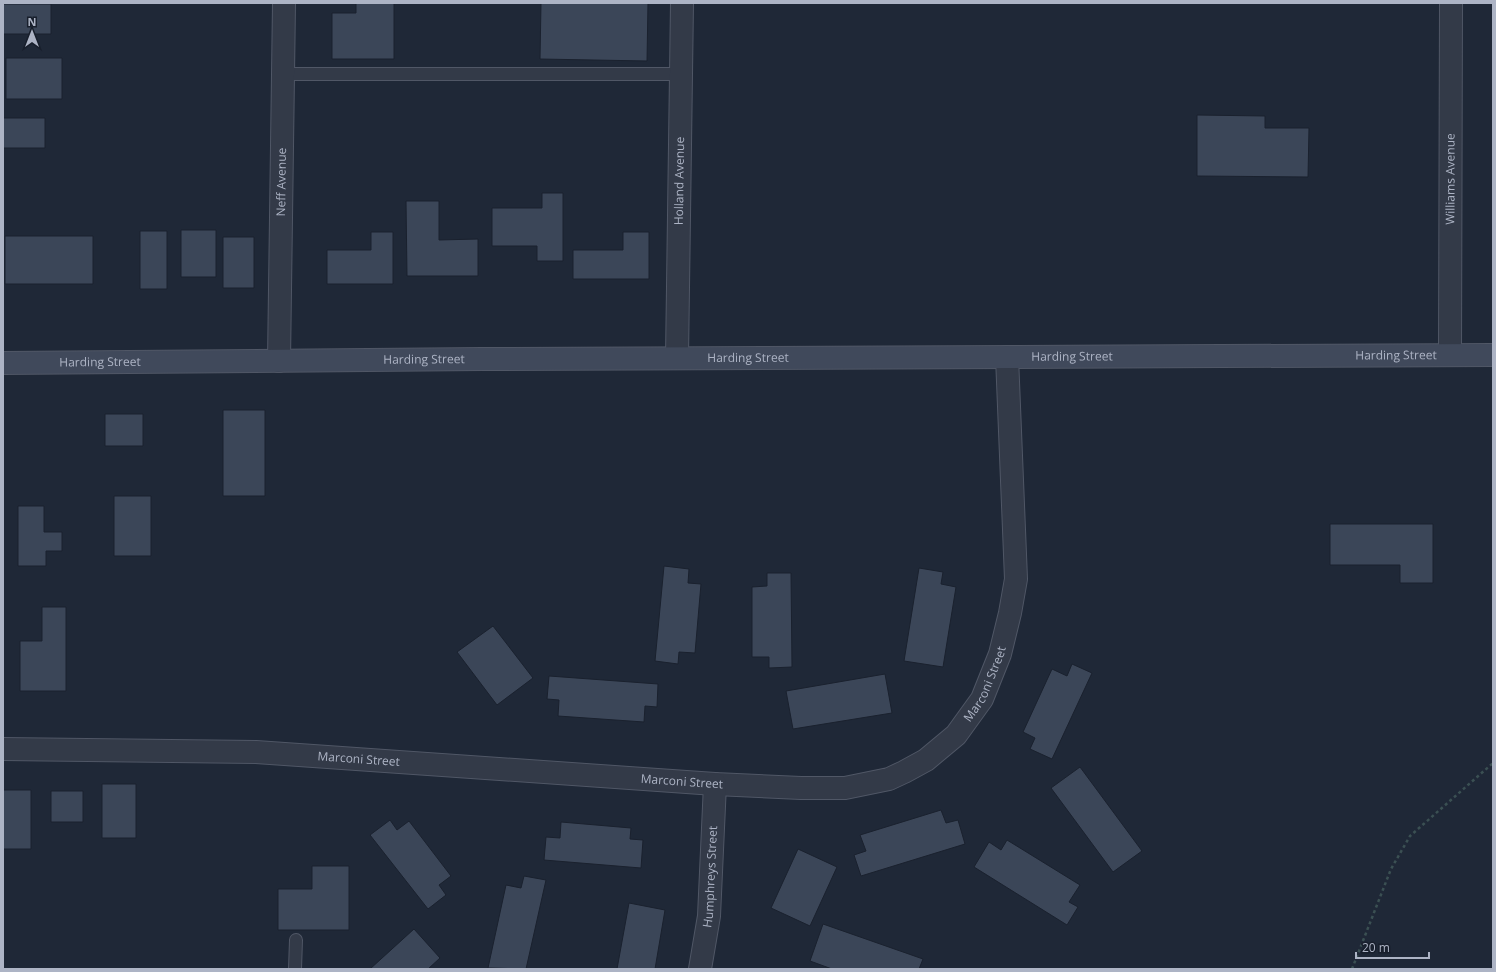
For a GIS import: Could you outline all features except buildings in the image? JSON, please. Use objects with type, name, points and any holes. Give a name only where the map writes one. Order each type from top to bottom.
[{"type":"street","name":"Neff Avenue","points":[[279,361],[284,3]]},
{"type":"street","name":"Holland Avenue","points":[[677,358],[682,3]]},
{"type":"street","name":"Williams Avenue","points":[[1450,355],[1451,3]]},
{"type":"street","name":"Harding Street","points":[[3,363],[677,358],[1493,355]]},
{"type":"street","name":"Marconi Street","points":[[3,749],[256,752],[715,784],[801,788],[845,788],[889,779],[926,760],[940,750],[956,735],[982,699],[1000,654],[1010,613],[1016,579],[1007,357]]},
{"type":"street","name":"Humphreys Street","points":[[700,969],[709,916],[715,784]]},
{"type":"lane","points":[[283,74],[681,74]]},
{"type":"lane","points":[[295,969],[296,940]]},
{"type":"path","points":[[1352,969],[1391,869],[1410,836],[1493,763]]}]
